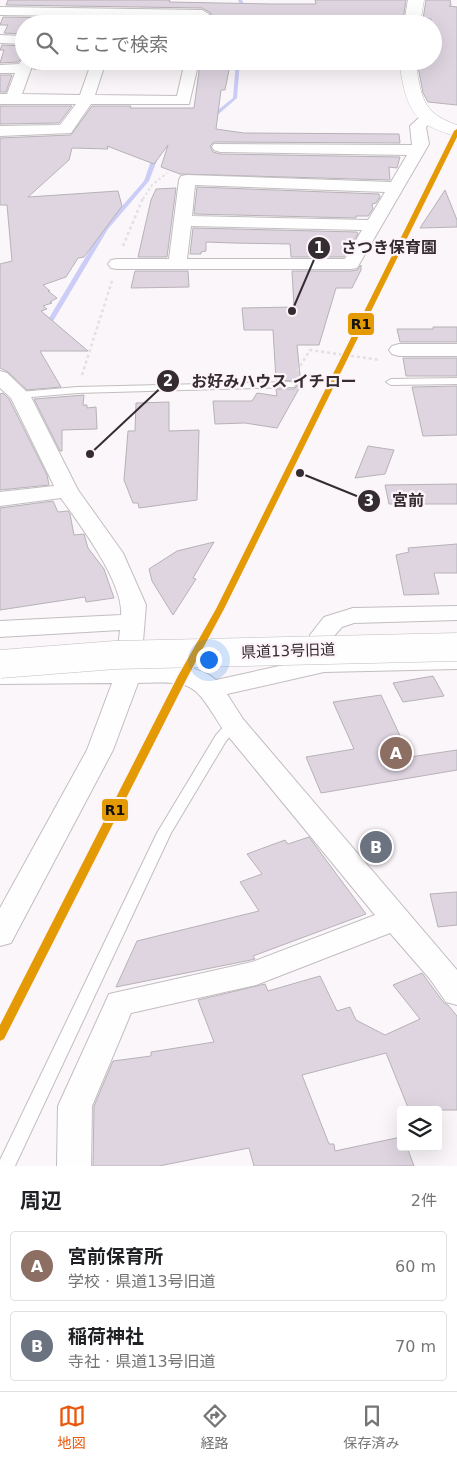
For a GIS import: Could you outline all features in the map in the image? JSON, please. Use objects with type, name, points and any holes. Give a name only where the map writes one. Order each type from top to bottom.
[{"type":"street","points":[[414,15],[416,0]]},
{"type":"street","points":[[0,11],[202,12]]},
{"type":"street","points":[[0,39],[15,40]]},
{"type":"street","points":[[0,69],[15,67]]},
{"type":"street","points":[[23,70],[6,98],[184,101],[190,70]]},
{"type":"street","points":[[0,131],[65,130],[86,100],[96,70]]},
{"type":"street","points":[[409,70],[414,97],[422,113],[427,118],[457,131]]},
{"type":"street","points":[[117,264],[350,264],[421,144],[418,126],[427,118]]},
{"type":"street","points":[[220,147],[417,150]]},
{"type":"street","points":[[178,263],[187,180],[395,187]]},
{"type":"street","points":[[183,221],[373,225]]},
{"type":"street","points":[[399,350],[457,350]]},
{"type":"street","points":[[0,377],[20,395],[68,490],[111,553],[134,605],[128,675],[100,750],[0,935]]},
{"type":"street","points":[[0,499],[68,490]]},
{"type":"street","points":[[324,664],[322,635],[333,622],[353,616],[457,613]]},
{"type":"street","points":[[0,629],[133,622]]},
{"type":"street","name":"県道13号旧道","points":[[0,645],[120,637],[457,629]]},
{"type":"street","name":"県道13号旧道","points":[[0,664],[115,655],[457,646]]},
{"type":"street","points":[[210,690],[324,664],[457,661]]},
{"type":"street","points":[[0,676],[168,674],[199,680],[210,690],[233,725],[395,919],[452,978]]},
{"type":"street","points":[[74,1166],[74,1106],[120,1003],[256,973],[395,919]]},
{"type":"lane","points":[[391,382],[457,381]]},
{"type":"lane","points":[[20,395],[77,390],[290,385]]},
{"type":"lane","points":[[6,1166],[164,833],[221,738],[233,725]]},
{"type":"path","points":[[290,385],[310,350],[398,362],[391,382]]},
{"type":"building","points":[[8,0],[170,0],[169,2],[316,4],[315,0],[406,0],[404,15],[211,15],[211,13],[202,8],[6,5]]},
{"type":"building","points":[[426,0],[450,0],[451,5],[449,6],[457,7],[457,105],[428,102],[423,93],[419,70],[442,70],[442,15],[424,15]]},
{"type":"building","points":[[3,17],[15,17],[15,34],[4,33],[8,25],[0,25]]},
{"type":"building","points":[[2,45],[15,46],[15,62],[0,63],[4,50],[0,50]]},
{"type":"building","points":[[199,70],[229,70],[225,90],[221,90],[216,129],[244,133],[399,134],[400,143],[214,142],[210,146],[213,152],[220,154],[400,157],[397,168],[389,167],[390,180],[180,174],[161,167],[168,145],[154,164],[107,146],[108,149],[72,148],[69,160],[28,197],[118,191],[122,206],[84,257],[78,258],[66,277],[43,285],[57,298],[50,302],[52,303],[43,306],[47,309],[41,311],[88,351],[40,351],[61,387],[27,390],[8,372],[0,368],[0,264],[12,261],[7,205],[0,205],[0,138],[71,135],[92,106],[194,108]]},
{"type":"building","points":[[0,75],[12,75],[6,92],[0,92]]},
{"type":"building","points":[[0,106],[72,106],[59,123],[0,124]]},
{"type":"building","points":[[197,187],[379,194],[380,197],[376,203],[372,204],[373,209],[368,216],[356,216],[356,218],[194,214]]},
{"type":"building","points":[[176,188],[167,257],[138,257],[151,200],[156,189]]},
{"type":"building","points":[[445,190],[457,220],[457,227],[420,228]]},
{"type":"building","points":[[193,228],[357,232],[358,234],[344,257],[291,257],[290,244],[206,242],[206,251],[201,252],[201,254],[190,254]]},
{"type":"building","points":[[361,265],[361,270],[352,288],[336,288],[319,345],[297,345],[301,385],[277,428],[245,423],[215,424],[213,401],[252,401],[257,393],[277,396],[276,389],[294,389],[297,386],[294,381],[276,380],[273,330],[244,330],[242,308],[294,307],[292,271],[351,271],[357,270]]},
{"type":"building","points":[[135,271],[188,271],[189,287],[131,288]]},
{"type":"building","points":[[433,327],[457,327],[457,342],[400,342],[397,329],[433,329]]},
{"type":"building","points":[[403,358],[457,358],[457,376],[406,376]]},
{"type":"building","points":[[457,386],[457,435],[423,436],[412,387]]},
{"type":"building","points":[[3,393],[9,399],[47,475],[49,485],[0,490],[0,394]]},
{"type":"building","points":[[84,395],[83,405],[87,405],[87,408],[96,407],[97,429],[62,430],[62,451],[60,451],[34,399]]},
{"type":"building","points":[[169,402],[169,431],[199,430],[197,500],[139,508],[138,503],[133,503],[124,480],[128,431],[135,431],[136,403]]},
{"type":"building","points":[[368,446],[394,450],[385,474],[355,478]]},
{"type":"building","points":[[457,484],[457,504],[389,504],[385,485]]},
{"type":"building","points":[[53,501],[58,512],[68,511],[70,514],[74,535],[84,534],[88,548],[104,569],[114,598],[86,602],[85,597],[0,610],[0,508]]},
{"type":"building","points":[[214,542],[193,578],[196,579],[173,615],[152,581],[149,569],[177,551]]},
{"type":"building","points":[[457,544],[457,573],[434,573],[439,594],[404,595],[396,555],[409,552],[408,548]]},
{"type":"building","points":[[433,676],[444,696],[403,702],[393,683]]},
{"type":"building","points":[[381,695],[410,757],[457,750],[457,770],[321,793],[306,757],[354,749],[333,702]]},
{"type":"building","points":[[309,837],[366,914],[253,956],[255,959],[116,987],[137,941],[259,911],[240,882],[262,874],[247,854],[285,840],[288,844]]},
{"type":"building","points":[[457,892],[457,925],[438,927],[430,894]]},
{"type":"building","points":[[422,973],[444,1003],[457,1016],[457,1110],[442,1110],[442,1106],[407,1106],[386,1053],[302,1075],[329,1144],[334,1144],[335,1151],[397,1138],[397,1151],[408,1151],[414,1166],[254,1166],[249,1148],[159,1166],[93,1166],[94,1106],[113,1061],[151,1056],[151,1052],[214,1042],[198,1000],[265,984],[268,991],[320,976],[337,1011],[350,1007],[356,1020],[385,1035],[420,1019],[393,985]]},
{"type":"waterway","points":[[240,0],[246,12]]},
{"type":"waterway","points":[[211,118],[235,98],[237,70]]},
{"type":"waterway","points":[[46,328],[106,228],[146,181],[156,155]]},
{"type":"transit line","name":"R1","points":[[0,1036],[183,676],[220,609],[457,131]]},
{"type":"place","name":"さつき保育園","points":[[292,311]]},
{"type":"place","name":"お好みハウス イチロー","points":[[90,454]]},
{"type":"place","name":"宮前","points":[[300,473]]},
{"type":"place","name":"宮前保育所","points":[[396,753]]},
{"type":"place","name":"稲荷神社","points":[[376,847]]}]
